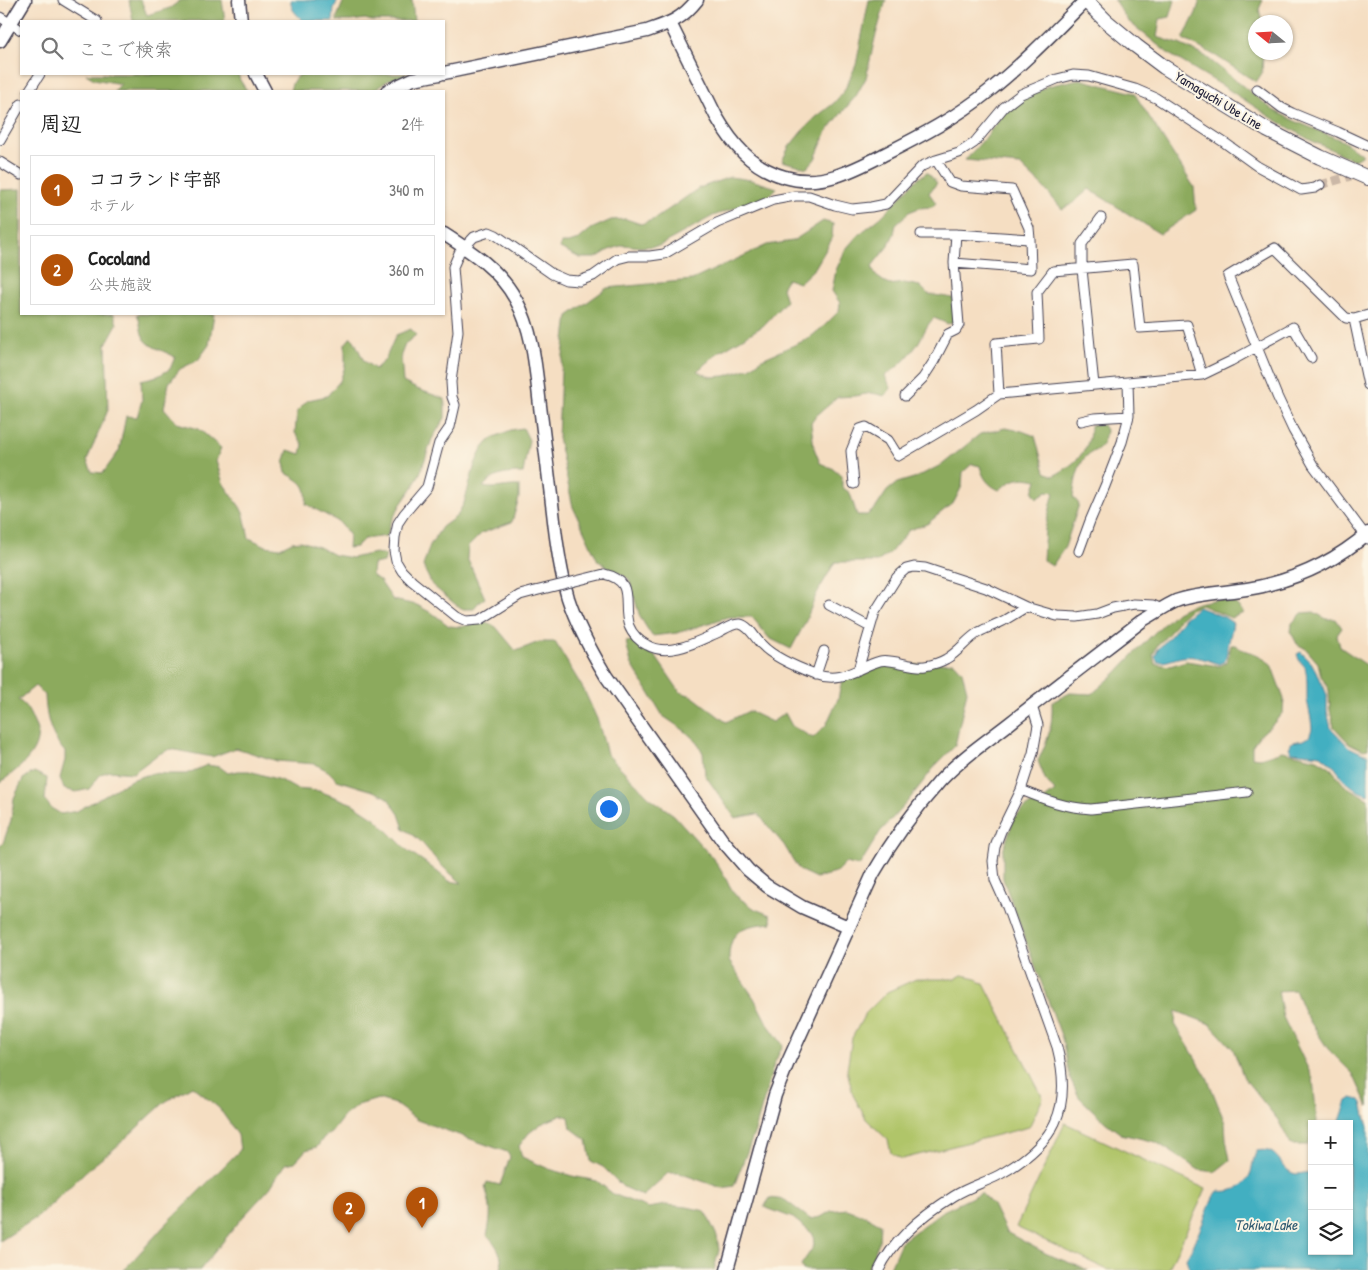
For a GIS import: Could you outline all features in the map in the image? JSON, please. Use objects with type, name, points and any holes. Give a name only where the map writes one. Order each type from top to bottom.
[{"type":"main road","name":"Yamaguchi Ube Line","points":[[1085,0],[1106,21],[1136,46],[1173,72],[1267,130],[1368,178]]},
{"type":"street","points":[[0,41],[25,0]]},
{"type":"street","points":[[63,0],[95,20]]},
{"type":"street","points":[[239,0],[241,20]]},
{"type":"street","points":[[445,73],[647,31],[670,24],[683,16],[697,0]]},
{"type":"street","points":[[670,24],[716,116],[739,150],[760,167],[772,173],[791,179],[822,180],[847,173],[920,137],[956,115],[988,92],[1014,69],[1085,0]]},
{"type":"street","points":[[31,90],[39,75]]},
{"type":"street","points":[[257,75],[264,90]]},
{"type":"street","points":[[389,90],[413,80],[436,75]]},
{"type":"street","points":[[1026,607],[1001,622],[977,633],[947,659],[924,666],[881,660],[858,670],[834,677],[816,675],[772,654],[762,646],[749,630],[740,624],[672,650],[659,650],[647,646],[629,627],[627,599],[621,583],[613,576],[604,574],[520,595],[480,620],[467,621],[457,618],[402,571],[396,561],[394,537],[398,522],[428,487],[439,443],[450,427],[455,405],[452,397],[451,382],[458,331],[454,267],[459,253],[474,237],[489,232],[552,274],[566,280],[580,281],[593,276],[617,259],[629,256],[664,254],[717,223],[773,200],[795,196],[809,196],[835,206],[852,209],[871,208],[886,204],[922,166],[959,153],[974,143],[1004,107],[1021,94],[1073,75],[1089,76],[1134,89],[1156,98],[1257,166],[1301,190],[1320,185]]},
{"type":"street","points":[[1257,89],[1292,114],[1368,146]]},
{"type":"street","points":[[0,140],[20,106]]},
{"type":"street","points":[[936,160],[950,182],[961,186],[1012,190],[1029,228],[1030,269],[954,263]]},
{"type":"street","points":[[0,162],[20,174]]},
{"type":"street","points":[[1094,385],[1082,269],[1082,244],[1101,218]]},
{"type":"street","points":[[921,234],[956,234],[1030,239]]},
{"type":"street","points":[[905,396],[923,378],[948,334],[956,330],[959,325],[954,263],[956,234]]},
{"type":"street","points":[[445,235],[482,259],[509,288],[522,310],[528,327],[534,352],[558,551],[568,596],[591,652],[722,840],[743,865],[767,886],[783,896],[802,907],[848,927]]},
{"type":"street","points":[[726,1270],[775,1095],[788,1062],[873,874],[888,848],[935,787],[961,761],[1143,620],[1177,601],[1192,597],[1241,591],[1295,576],[1329,561],[1367,536],[1313,464],[1293,430],[1277,396],[1228,276],[1275,248],[1346,318],[1354,319],[1368,315]]},
{"type":"street","points":[[999,394],[996,343],[1040,339],[1037,292],[1053,271],[1133,264],[1140,328],[1187,325],[1202,375]]},
{"type":"street","points":[[1354,319],[1368,386]]},
{"type":"street","points":[[854,484],[851,451],[860,429],[866,427],[888,440],[898,456],[976,410],[999,394],[1202,375],[1292,328],[1311,358]]},
{"type":"street","points":[[1079,552],[1122,442],[1129,416],[1128,382]]},
{"type":"street","points":[[1082,421],[1094,418],[1129,416]]},
{"type":"street","points":[[858,670],[875,612],[897,577],[906,569],[914,567],[926,568],[986,588],[1026,607],[1057,616],[1077,617],[1134,604],[1153,605],[1162,609]]},
{"type":"street","points":[[829,605],[870,627]]},
{"type":"street","points":[[816,675],[824,651]]},
{"type":"street","points":[[879,1270],[904,1234],[920,1220],[955,1195],[1015,1165],[1033,1151],[1049,1134],[1057,1120],[1062,1097],[1062,1064],[1007,906],[995,880],[993,861],[995,847],[1021,790],[1033,753],[1038,725],[1032,706]]},
{"type":"street","points":[[1021,790],[1054,803],[1091,809],[1248,792]]},
{"type":"green space","points":[[129,0],[141,0],[147,15],[170,8],[181,0],[222,0],[225,20],[133,20]]},
{"type":"green space","points":[[344,0],[412,0],[414,20],[337,20]]},
{"type":"green space","points":[[869,0],[886,0],[866,78],[856,96],[826,133],[815,159],[807,168],[782,161],[789,147],[802,131],[834,103],[844,91],[856,65]]},
{"type":"green space","points":[[1114,0],[1175,0],[1170,17],[1160,19],[1157,37],[1179,44],[1205,56],[1273,110],[1343,141],[1363,155],[1354,160],[1310,140],[1169,54],[1128,21]]},
{"type":"green space","points":[[1200,0],[1263,0],[1259,9],[1260,15],[1248,15],[1248,60],[1263,60],[1262,73],[1256,82],[1216,56],[1183,39],[1196,13]]},
{"type":"green space","points":[[88,75],[238,75],[246,90],[115,90],[121,84],[94,79]]},
{"type":"green space","points":[[406,75],[389,80],[374,90],[290,90],[294,80],[298,76]]},
{"type":"green space","points":[[1079,79],[1134,93],[1194,187],[1196,210],[1160,234],[1089,189],[1072,204],[1062,209],[1020,165],[965,160],[986,137],[1004,112],[1021,98],[1048,86]]},
{"type":"green space","points":[[927,172],[937,183],[929,193],[936,203],[932,207],[919,208],[909,212],[896,224],[894,234],[888,246],[872,266],[876,276],[889,285],[904,283],[920,286],[928,294],[953,298],[954,321],[948,324],[934,318],[931,321],[910,354],[885,376],[891,388],[885,396],[872,393],[838,397],[817,415],[811,423],[814,448],[820,463],[834,469],[842,476],[842,487],[850,493],[857,515],[867,515],[875,509],[887,491],[897,483],[917,477],[943,464],[980,434],[1005,428],[1035,436],[1045,472],[1053,476],[1064,470],[1083,453],[1089,440],[1090,425],[1103,425],[1106,430],[1102,444],[1085,457],[1078,470],[1073,497],[1079,504],[1065,547],[1052,566],[1043,560],[1045,529],[1054,492],[1047,491],[1037,498],[1033,492],[1037,480],[1025,478],[1012,481],[999,490],[986,481],[980,466],[972,464],[963,472],[962,486],[954,502],[927,524],[909,530],[890,553],[877,562],[835,562],[816,595],[805,623],[791,649],[769,638],[752,617],[728,617],[677,633],[652,636],[640,617],[629,579],[598,561],[573,507],[558,438],[561,371],[568,316],[607,288],[692,280],[767,245],[793,241],[823,221],[833,224],[832,239],[815,268],[799,283],[787,279],[782,288],[786,301],[763,326],[719,352],[697,371],[711,377],[725,376],[750,368],[762,359],[808,339],[839,311],[840,303],[832,291],[836,270],[846,249],[858,235],[880,218],[915,181]]},
{"type":"green space","points":[[730,177],[751,180],[777,188],[769,196],[713,216],[659,246],[640,247],[624,245],[609,250],[596,258],[580,258],[560,248],[561,243],[578,240],[591,229],[611,220],[626,219],[641,224],[655,219],[699,188]]},
{"type":"green space","points":[[20,189],[20,315],[114,315],[117,324],[106,344],[108,410],[87,460],[92,472],[103,473],[119,451],[126,416],[137,417],[142,400],[141,380],[158,376],[170,369],[175,357],[156,348],[144,339],[137,315],[214,315],[209,345],[198,360],[180,369],[169,383],[164,408],[177,423],[199,429],[221,448],[216,461],[223,483],[244,515],[249,538],[266,546],[280,548],[292,542],[301,541],[334,555],[352,558],[375,553],[386,555],[384,562],[373,564],[372,575],[380,581],[393,600],[417,605],[435,615],[449,626],[461,627],[484,621],[496,627],[516,651],[539,642],[555,642],[584,690],[598,721],[607,754],[649,797],[674,815],[716,862],[735,895],[755,909],[770,915],[772,923],[747,927],[737,933],[729,950],[729,961],[754,998],[767,1023],[783,1045],[774,1064],[755,1131],[734,1186],[722,1188],[679,1173],[668,1173],[643,1196],[623,1187],[603,1167],[591,1161],[587,1140],[571,1128],[569,1117],[562,1115],[541,1124],[529,1133],[519,1146],[522,1157],[549,1169],[597,1181],[613,1194],[648,1208],[666,1205],[705,1211],[717,1236],[719,1250],[714,1270],[501,1270],[502,1265],[498,1251],[487,1235],[490,1211],[485,1187],[487,1182],[500,1185],[510,1157],[507,1152],[417,1120],[395,1104],[378,1099],[358,1105],[344,1116],[317,1147],[306,1150],[295,1162],[285,1164],[270,1188],[242,1218],[200,1270],[124,1270],[166,1224],[240,1150],[238,1135],[219,1108],[192,1086],[165,1102],[115,1148],[86,1171],[39,1216],[0,1241],[0,846],[3,843],[11,820],[14,798],[23,779],[34,772],[47,778],[45,800],[51,808],[61,814],[77,811],[131,780],[153,773],[186,774],[207,765],[220,767],[228,773],[249,771],[280,780],[296,789],[319,791],[353,804],[376,819],[407,850],[449,881],[462,883],[441,865],[420,841],[404,829],[399,814],[387,797],[337,780],[328,771],[315,764],[277,761],[236,748],[212,757],[170,749],[157,755],[133,773],[110,771],[101,774],[89,789],[76,792],[64,789],[60,778],[65,760],[65,752],[52,733],[46,711],[45,695],[35,686],[18,700],[26,708],[37,728],[35,747],[26,761],[0,783],[0,190]]},
{"type":"green space","points":[[411,329],[416,335],[405,344],[401,355],[403,382],[445,399],[445,418],[432,439],[421,471],[413,487],[390,524],[387,536],[364,539],[356,547],[348,548],[349,534],[339,522],[306,504],[305,488],[286,473],[284,463],[288,450],[301,454],[303,444],[295,433],[297,411],[308,400],[327,396],[340,381],[345,366],[345,344],[351,337],[364,361],[375,369],[385,360],[396,335]]},
{"type":"green space","points":[[523,428],[529,440],[523,473],[501,475],[492,479],[483,487],[519,486],[519,498],[512,522],[482,533],[468,547],[467,558],[485,598],[474,609],[461,609],[432,585],[423,566],[430,545],[442,527],[457,516],[464,503],[475,464],[482,449],[492,438],[511,430]]},
{"type":"green space","points":[[1218,599],[1236,604],[1244,613],[1231,618],[1201,605],[1190,609],[1179,619],[1157,646],[1153,655],[1155,664],[1170,666],[1186,661],[1219,666],[1227,662],[1231,645],[1258,655],[1271,664],[1284,699],[1283,712],[1259,736],[1252,746],[1252,757],[1260,758],[1282,751],[1317,759],[1329,766],[1344,785],[1368,799],[1368,1107],[1353,1074],[1328,1049],[1305,1014],[1295,990],[1278,991],[1283,1017],[1313,1079],[1317,1120],[1308,1120],[1308,1145],[1291,1145],[1278,1120],[1244,1078],[1233,1049],[1210,1024],[1176,1011],[1175,1024],[1207,1077],[1225,1123],[1230,1160],[1215,1172],[1199,1170],[1156,1142],[1121,1134],[1105,1122],[1079,1097],[1070,1078],[1062,1038],[1003,879],[1003,851],[1014,818],[1029,805],[1041,802],[1055,791],[1045,779],[1038,761],[1049,733],[1052,719],[1052,702],[1070,693],[1092,694],[1116,673],[1176,612],[1202,602]]},
{"type":"green space","points":[[1314,612],[1326,619],[1336,619],[1342,628],[1337,635],[1340,647],[1368,666],[1368,749],[1363,750],[1349,743],[1334,727],[1330,710],[1329,690],[1321,676],[1318,663],[1306,649],[1297,644],[1291,632],[1292,623],[1302,613]]},
{"type":"green space","points":[[632,641],[656,657],[680,692],[692,696],[726,722],[749,711],[772,722],[785,713],[792,726],[813,738],[826,725],[838,699],[842,680],[878,663],[896,666],[954,662],[962,671],[967,691],[955,746],[936,765],[908,801],[880,832],[859,866],[845,863],[835,873],[816,878],[799,870],[784,845],[758,814],[735,818],[705,775],[703,753],[697,742],[663,716],[631,663],[626,642]]},
{"type":"green space","points":[[962,975],[977,978],[979,982],[984,983],[1043,1098],[1029,1127],[902,1159],[891,1153],[888,1140],[866,1119],[853,1095],[847,1070],[852,1038],[865,1014],[887,992],[916,979],[955,979]]},
{"type":"green space","points":[[1065,1123],[1206,1189],[1168,1270],[1108,1270],[1016,1227]]},
{"type":"green space","points":[[981,1193],[993,1205],[1006,1232],[1047,1254],[1088,1270],[889,1270],[901,1242],[941,1212]]},
{"type":"green space","points":[[770,1198],[785,1200],[810,1219],[821,1217],[831,1211],[847,1209],[880,1224],[879,1242],[867,1270],[803,1270],[801,1265],[814,1246],[813,1234],[793,1218],[764,1207]]},
{"type":"water","points":[[291,0],[338,0],[334,8],[333,20],[302,20],[296,14]]},
{"type":"water","points":[[1198,607],[1224,617],[1233,623],[1225,661],[1219,664],[1201,658],[1182,657],[1158,662],[1155,657],[1158,649],[1184,618]]},
{"type":"water","points":[[1301,652],[1311,662],[1327,695],[1327,711],[1331,728],[1349,747],[1368,754],[1368,795],[1358,791],[1344,780],[1333,765],[1321,755],[1292,752],[1289,748],[1292,742],[1309,737],[1312,729],[1307,700],[1305,667],[1297,654]]},
{"type":"water","name":"Tokiwa Lake","points":[[1352,1098],[1360,1100],[1368,1128],[1368,1270],[1193,1270],[1188,1265],[1186,1258],[1194,1244],[1213,1198],[1218,1191],[1228,1191],[1241,1186],[1250,1175],[1257,1151],[1265,1150],[1275,1155],[1290,1172],[1296,1174],[1308,1172],[1308,1255],[1353,1255],[1353,1120],[1340,1120],[1347,1101]]},
{"type":"tunnel","points":[[1320,185],[1358,174]]},
{"type":"place","name":"ココランド宇部","points":[[422,1228]]},
{"type":"place","name":"Cocoland","points":[[349,1233]]}]
